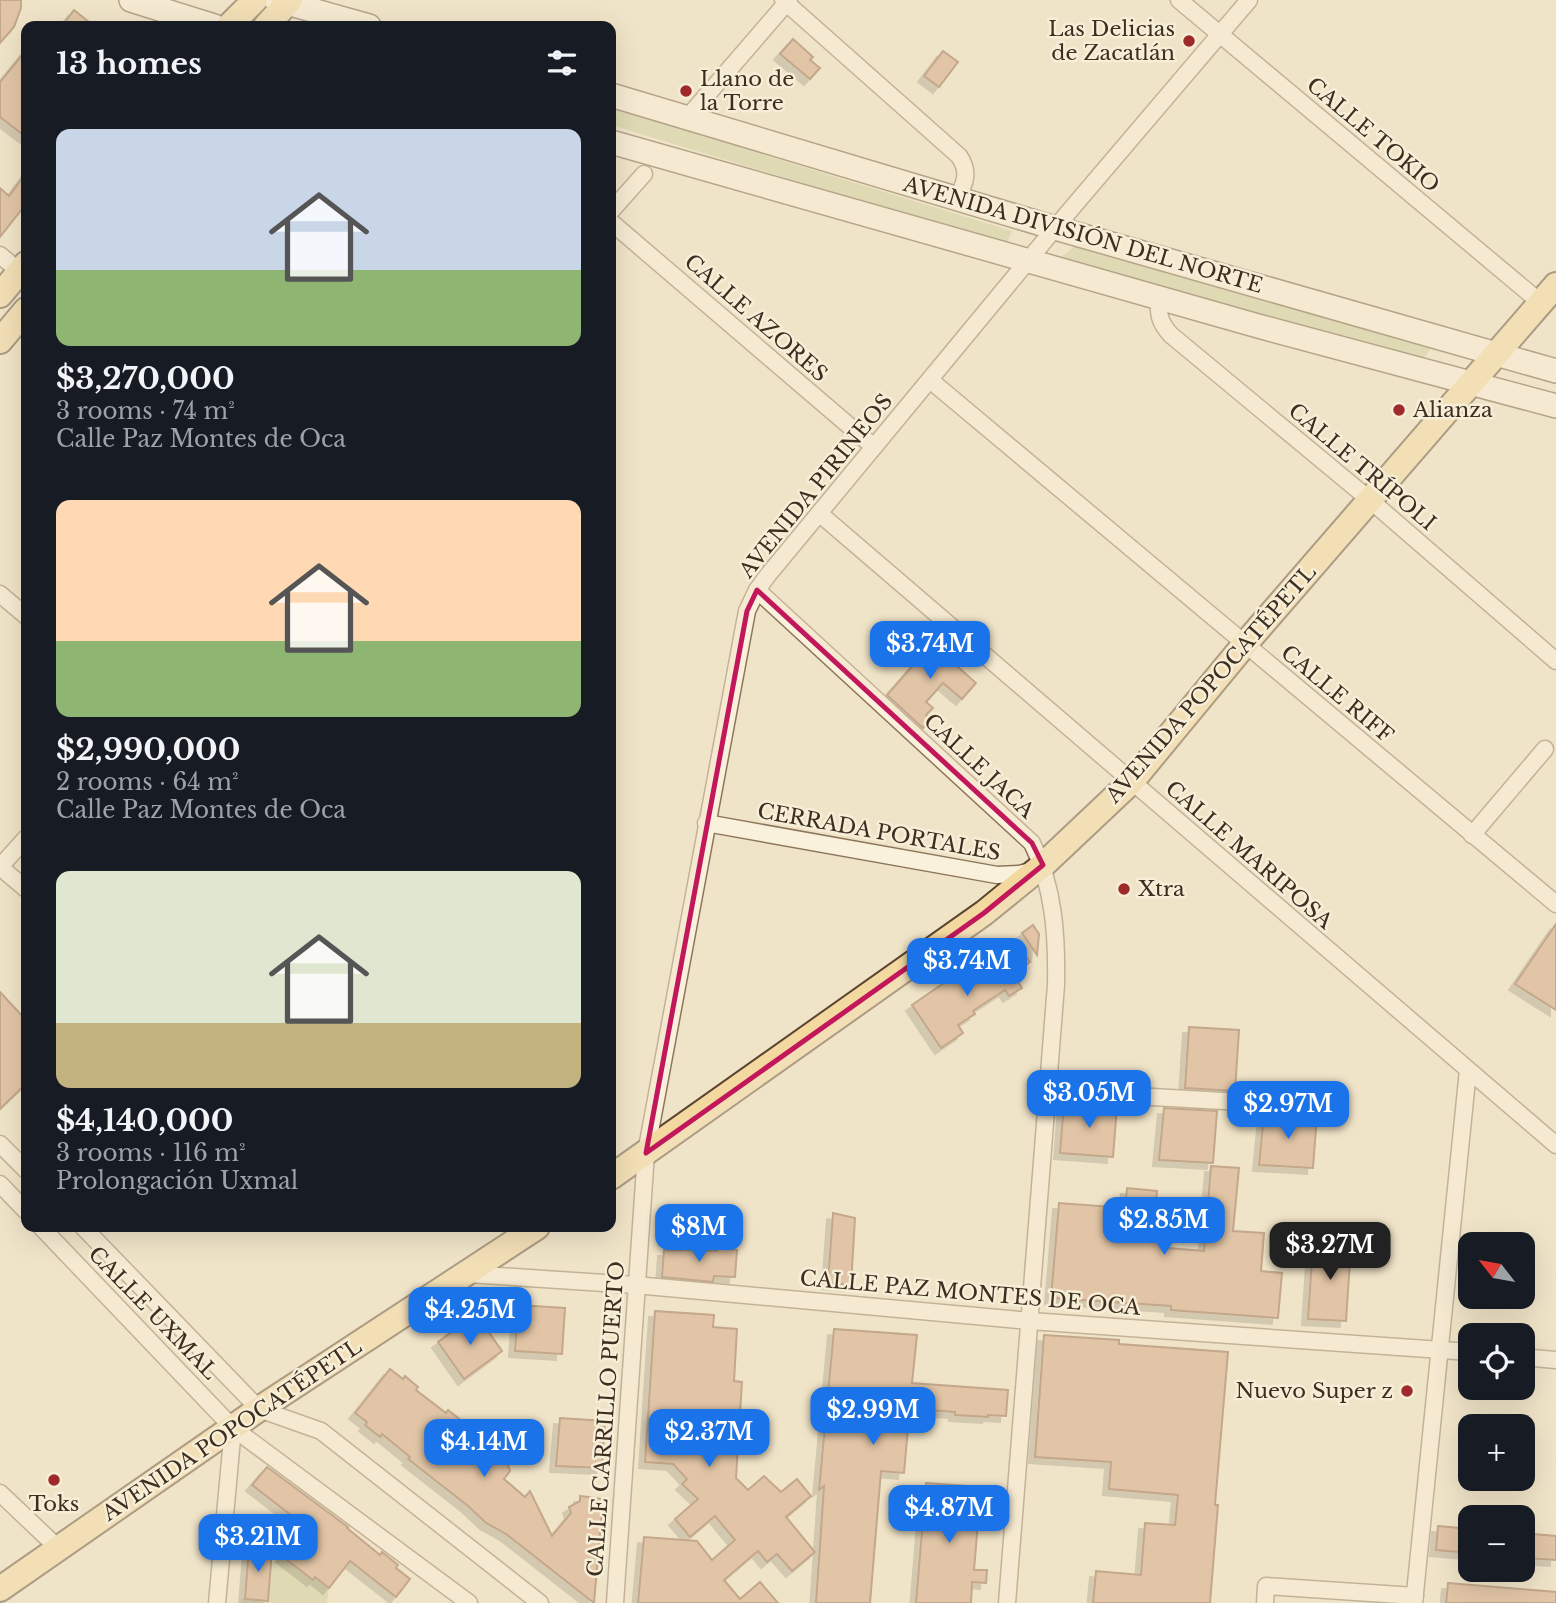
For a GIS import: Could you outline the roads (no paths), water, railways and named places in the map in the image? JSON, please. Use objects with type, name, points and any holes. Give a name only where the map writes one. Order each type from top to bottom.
[{"type":"main road","points":[[131,0],[198,21]]},
{"type":"main road","points":[[234,21],[255,0]]},
{"type":"main road","points":[[270,21],[284,1],[352,21]]},
{"type":"main road","name":"AVENIDA DIVISIÓN DEL NORTE","points":[[616,96],[1055,228],[1556,371]]},
{"type":"main road","name":"AVENIDA DIVISIÓN DEL NORTE","points":[[616,143],[1549,405]]},
{"type":"main road","points":[[0,295],[21,270]]},
{"type":"main road","name":"AVENIDA POPOCATÉPETL","points":[[616,1174],[984,913],[1043,865],[1132,782],[1245,644],[1548,294]]},
{"type":"main road","points":[[0,341],[21,316]]},
{"type":"main road","points":[[1549,405],[1534,390],[1535,382],[1543,378],[1556,380]]},
{"type":"main road","name":"AVENIDA POPOCATÉPETL","points":[[0,1589],[259,1409],[530,1232]]},
{"type":"street","name":"CALLE TOKIO","points":[[1179,0],[1548,294]]},
{"type":"street","name":"AVENIDA PIRINEOS","points":[[646,1153],[747,611],[757,590],[1055,228],[1249,0]]},
{"type":"street","points":[[688,117],[786,1],[959,156],[966,165],[967,174],[957,199]]},
{"type":"street","points":[[616,205],[644,174]]},
{"type":"street","name":"CALLE AZORES","points":[[616,226],[874,447]]},
{"type":"street","points":[[0,255],[21,267]]},
{"type":"street","name":"CALLE TRÍPOLI","points":[[1159,297],[1158,313],[1161,324],[1171,335],[1370,500],[1556,661]]},
{"type":"street","name":"CALLE RIFF","points":[[930,380],[1556,904]]},
{"type":"street","name":"CALLE MARIPOSA","points":[[820,514],[1556,1145]]},
{"type":"street","name":"CALLE JACA","points":[[757,590],[1032,843],[1043,865]]},
{"type":"street","points":[[0,594],[21,612]]},
{"type":"street","points":[[1472,835],[1545,749]]},
{"type":"street","name":"CERRADA PORTALES","points":[[706,823],[998,876],[1019,874],[1043,865]]},
{"type":"street","points":[[21,844],[0,867],[21,885]]},
{"type":"street","points":[[1007,1603],[1056,964],[1055,924],[1043,865]]},
{"type":"street","points":[[1265,1603],[1266,1586],[1414,1600],[1468,1070]]},
{"type":"street","points":[[1046,1091],[1293,1105]]},
{"type":"street","points":[[0,1144],[21,1165]]},
{"type":"street","name":"CALLE CARRILLO PUERTO","points":[[615,1603],[646,1153]]},
{"type":"street","points":[[0,1184],[21,1206]]},
{"type":"street","name":"CALLE UXMAL","points":[[46,1232],[233,1428],[469,1603]]},
{"type":"street","name":"CALLE UXMAL","points":[[88,1232],[259,1409]]},
{"type":"street","name":"CALLE PAZ MONTES DE OCA","points":[[468,1273],[635,1285],[1030,1321],[1458,1351]]},
{"type":"street","points":[[139,1327],[161,1305]]},
{"type":"street","points":[[1535,1358],[1556,1360]]},
{"type":"street","points":[[259,1409],[321,1431],[540,1603]]},
{"type":"street","points":[[216,1603],[233,1428]]},
{"type":"street","points":[[0,1493],[58,1548]]},
{"type":"place","name":"Las Delicias de Zacatlán","points":[[1189,41]]},
{"type":"place","name":"Llano de la Torre","points":[[686,91]]},
{"type":"place","name":"Alianza","points":[[1399,410]]},
{"type":"place","name":"Xtra","points":[[1124,889]]},
{"type":"place","name":"Nuevo Super z","points":[[1407,1391]]},
{"type":"place","name":"Toks","points":[[54,1480]]}]
